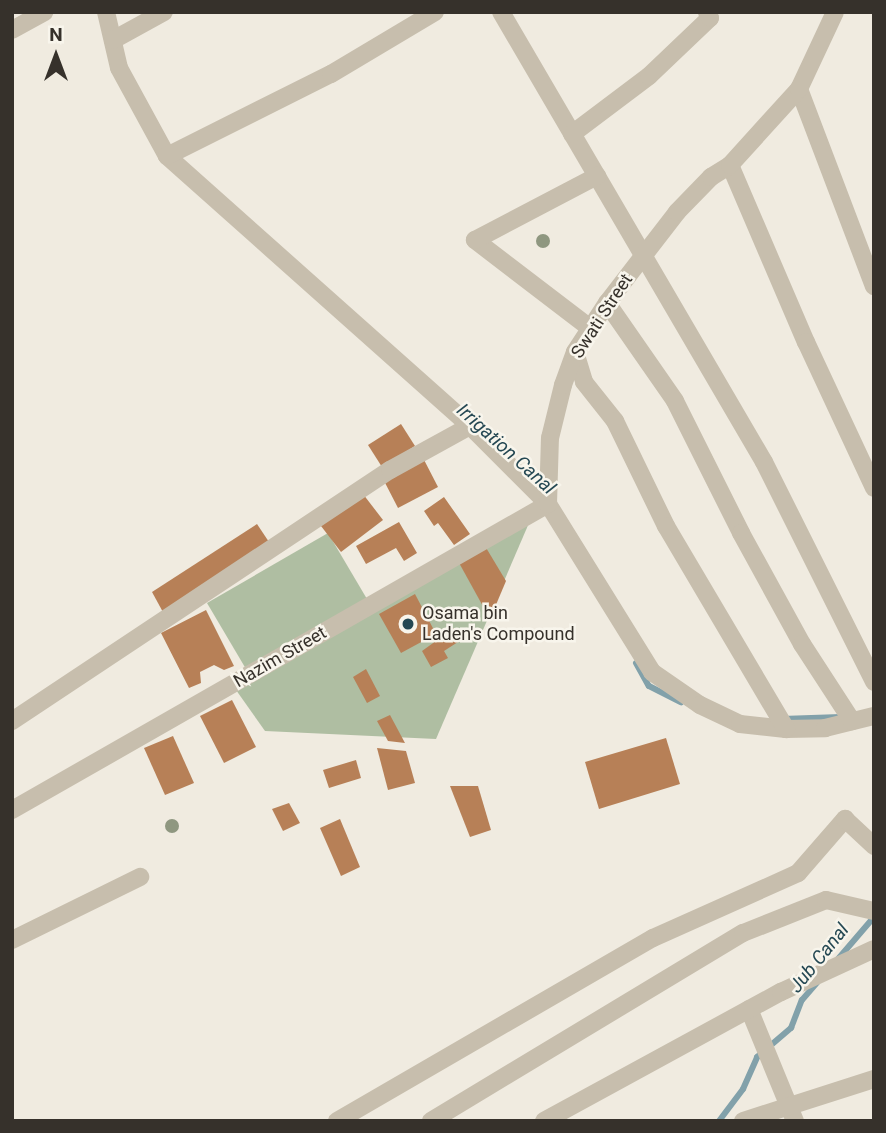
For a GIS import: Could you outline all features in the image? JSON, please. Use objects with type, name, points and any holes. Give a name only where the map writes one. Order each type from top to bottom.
[{"type":"street","points":[[12,30],[44,12]]},
{"type":"street","points":[[106,12],[124,79],[167,156],[470,426],[548,504],[652,673],[700,705],[740,724],[786,729],[825,728],[874,716]]},
{"type":"street","points":[[113,40],[164,12]]},
{"type":"street","points":[[167,156],[331,74],[435,12]]},
{"type":"street","points":[[501,12],[764,462],[874,682]]},
{"type":"street","points":[[572,134],[649,76],[710,18],[707,12]]},
{"type":"street","name":"Swati Street","points":[[548,504],[550,438],[563,385],[575,352],[643,254],[685,203],[711,177],[730,165],[799,89],[835,12]]},
{"type":"street","points":[[799,89],[874,286]]},
{"type":"street","points":[[730,165],[806,342],[874,488]]},
{"type":"street","points":[[590,328],[475,240],[597,176]]},
{"type":"street","points":[[607,303],[675,401],[796,633],[852,721]]},
{"type":"street","points":[[575,352],[584,382],[615,421],[667,526],[786,729]]},
{"type":"street","points":[[12,720],[390,470],[470,426]]},
{"type":"street","name":"Nazim Street","points":[[12,810],[548,504]]},
{"type":"street","points":[[337,1121],[653,938],[797,873],[845,819],[874,846]]},
{"type":"street","points":[[12,940],[140,877]]},
{"type":"street","points":[[432,1121],[743,933],[826,900],[874,911]]},
{"type":"street","points":[[544,1121],[749,1009],[874,949]]},
{"type":"street","points":[[749,1009],[792,1114]]},
{"type":"street","points":[[743,1121],[792,1114],[874,1079]]},
{"type":"green space","points":[[529,523],[436,739],[265,731],[236,690]]},
{"type":"green space","points":[[328,533],[367,599],[246,669],[207,603]]},
{"type":"building","points":[[401,424],[415,446],[382,467],[368,445]]},
{"type":"building","points":[[421,454],[438,487],[398,508],[381,475]]},
{"type":"building","points":[[363,494],[383,520],[341,552],[321,526]]},
{"type":"building","points":[[444,497],[470,534],[454,545],[438,523],[434,526],[424,511]]},
{"type":"building","points":[[399,522],[417,553],[404,561],[396,548],[366,564],[356,546]]},
{"type":"building","points":[[257,524],[271,545],[164,614],[152,592]]},
{"type":"building","points":[[485,546],[506,581],[490,619],[458,561]]},
{"type":"building","name":"Osama bin Laden's Compound","points":[[415,594],[436,634],[401,653],[379,614]]},
{"type":"building","points":[[206,610],[234,666],[224,670],[214,665],[200,672],[201,683],[189,688],[161,633]]},
{"type":"building","points":[[454,628],[461,640],[444,651],[448,658],[431,667],[422,651]]},
{"type":"building","points":[[366,669],[380,696],[367,703],[353,677]]},
{"type":"building","points":[[232,700],[256,747],[224,763],[200,716]]},
{"type":"building","points":[[390,715],[405,743],[388,741],[377,721]]},
{"type":"building","points":[[173,736],[194,783],[165,795],[144,748]]},
{"type":"building","points":[[666,738],[680,784],[599,809],[585,762]]},
{"type":"building","points":[[377,748],[406,751],[415,783],[388,790]]},
{"type":"building","points":[[356,760],[361,778],[329,788],[323,770]]},
{"type":"building","points":[[450,786],[478,786],[491,830],[470,837]]},
{"type":"building","points":[[289,803],[300,823],[283,831],[272,809]]},
{"type":"building","points":[[340,819],[360,867],[341,876],[320,828]]},
{"type":"waterway","name":"Irrigation Canal","points":[[636,663],[649,686],[681,702]]},
{"type":"waterway","name":"Irrigation Canal","points":[[782,719],[841,717]]},
{"type":"waterway","name":"Jub Canal","points":[[838,959],[874,917]]},
{"type":"waterway","name":"Jub Canal","points":[[719,1121],[743,1089],[757,1057],[791,1028],[802,1000],[817,983]]},
{"type":"place","name":"Osama bin Laden's Compound","points":[[408,624]]}]
